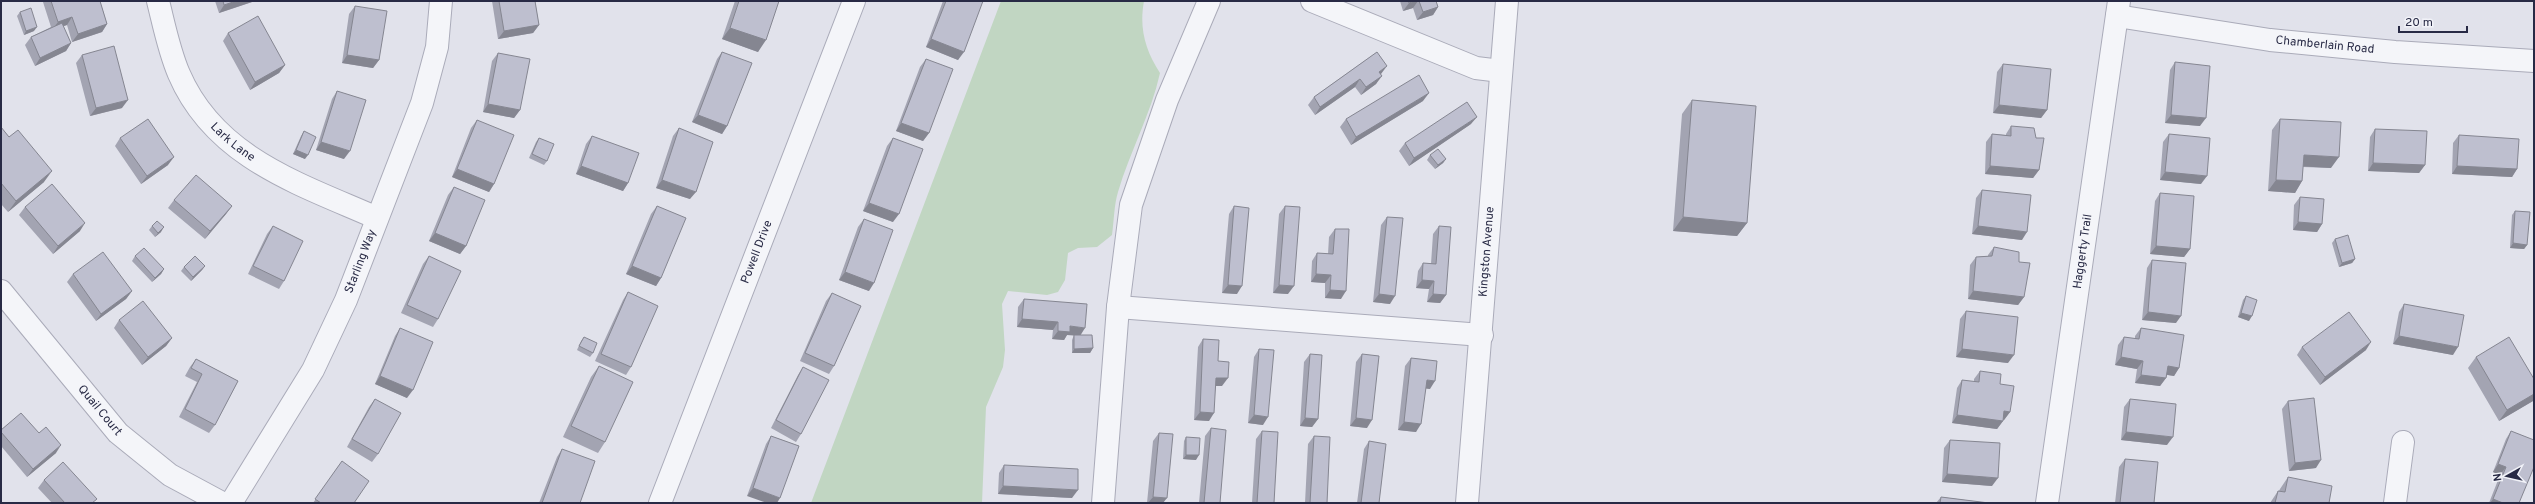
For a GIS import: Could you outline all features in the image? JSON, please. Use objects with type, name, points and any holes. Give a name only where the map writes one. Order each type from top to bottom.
[{"type":"street","name":"Lark Lane","points":[[158,1],[179,74],[199,109],[222,136],[257,163],[378,218]]},
{"type":"street","name":"Starling Way","points":[[231,503],[313,370],[346,300],[422,103],[437,47],[441,1]]},
{"type":"street","name":"Powell Drive","points":[[660,503],[854,1]]},
{"type":"street","points":[[1103,503],[1118,307],[1131,205],[1166,100],[1209,1]]},
{"type":"street","points":[[1312,1],[1476,68],[1501,71]]},
{"type":"street","name":"Kingston Avenue","points":[[1467,503],[1482,335],[1507,1]]},
{"type":"street","name":"Chamberlain Road","points":[[2118,8],[2270,40],[2395,52],[2534,60]]},
{"type":"street","name":"Haggerty Trail","points":[[2047,503],[2118,8]]},
{"type":"street","name":"Quail Court","points":[[1,291],[118,433],[170,475],[222,503]]},
{"type":"street","points":[[1118,307],[1482,335]]},
{"type":"street","points":[[2395,503],[2403,442]]},
{"type":"green space","points":[[1001,1],[1144,1],[1142,20],[1144,38],[1150,56],[1160,73],[1146,118],[1128,162],[1118,192],[1112,235],[1097,247],[1078,248],[1068,253],[1065,280],[1058,292],[1047,295],[1008,291],[1002,304],[1005,350],[1003,367],[986,407],[982,503],[811,503]]},
{"type":"building","points":[[51,1],[100,1],[107,24],[78,34],[72,17],[58,22]]},
{"type":"building","points":[[223,1],[236,1],[224,5]]},
{"type":"building","points":[[499,1],[535,1],[539,25],[504,31]]},
{"type":"building","points":[[739,1],[779,1],[766,40],[730,28]]},
{"type":"building","points":[[946,1],[983,1],[964,52],[931,39]]},
{"type":"building","points":[[1419,1],[1436,1],[1438,7],[1423,12]]},
{"type":"building","points":[[355,6],[387,11],[379,60],[347,55]]},
{"type":"building","points":[[31,8],[37,27],[26,31],[20,12]]},
{"type":"building","points":[[258,16],[285,65],[255,82],[228,33]]},
{"type":"building","points":[[62,23],[71,43],[40,58],[31,37]]},
{"type":"building","points":[[114,46],[128,100],[96,108],[82,55]]},
{"type":"building","points":[[722,52],[752,63],[727,126],[698,115]]},
{"type":"building","points":[[1377,52],[1387,66],[1379,72],[1382,76],[1366,87],[1360,79],[1320,107],[1314,97]]},
{"type":"building","points":[[498,53],[530,59],[520,110],[488,104]]},
{"type":"building","points":[[926,59],[953,69],[929,133],[901,123]]},
{"type":"building","points":[[2175,62],[2210,66],[2206,118],[2171,115]]},
{"type":"building","points":[[2003,64],[2051,69],[2047,110],[1999,105]]},
{"type":"building","points":[[1419,75],[1429,93],[1356,137],[1346,119]]},
{"type":"building","points":[[337,91],[366,100],[350,151],[321,142]]},
{"type":"building","points":[[1692,100],[1756,106],[1747,223],[1683,217]]},
{"type":"building","points":[[1467,102],[1477,117],[1414,158],[1405,143]]},
{"type":"building","points":[[148,119],[174,157],[147,176],[120,138]]},
{"type":"building","points":[[2280,119],[2341,122],[2339,157],[2304,155],[2302,181],[2276,180]]},
{"type":"building","points":[[477,120],[514,135],[494,184],[457,169]]},
{"type":"building","points":[[2011,126],[2034,128],[2036,138],[2044,138],[2039,170],[1990,166],[1992,134],[2011,136]]},
{"type":"building","points":[[1,127],[9,137],[18,130],[52,171],[16,201],[1,183]]},
{"type":"building","points":[[679,128],[713,142],[696,192],[662,180]]},
{"type":"building","points":[[2375,129],[2427,131],[2425,165],[2373,163]]},
{"type":"building","points":[[304,131],[316,137],[308,155],[296,150]]},
{"type":"building","points":[[2169,134],[2210,138],[2207,176],[2165,172]]},
{"type":"building","points":[[2459,135],[2519,139],[2517,169],[2457,166]]},
{"type":"building","points":[[592,136],[639,153],[628,183],[581,166]]},
{"type":"building","points":[[539,138],[554,144],[547,161],[532,154]]},
{"type":"building","points":[[893,138],[923,149],[899,214],[869,203]]},
{"type":"building","points":[[1438,149],[1446,159],[1438,165],[1430,155]]},
{"type":"building","points":[[196,175],[232,206],[210,231],[174,200]]},
{"type":"building","points":[[52,184],[85,223],[58,246],[25,207]]},
{"type":"building","points":[[454,187],[485,200],[466,246],[435,233]]},
{"type":"building","points":[[1982,190],[2031,195],[2027,232],[1978,226]]},
{"type":"building","points":[[2160,193],[2194,196],[2190,249],[2156,246]]},
{"type":"building","points":[[2300,197],[2324,199],[2322,224],[2298,222]]},
{"type":"building","points":[[657,206],[686,218],[661,278],[632,266]]},
{"type":"building","points":[[1234,206],[1249,208],[1242,286],[1228,285]]},
{"type":"building","points":[[1285,206],[1300,207],[1294,286],[1279,285]]},
{"type":"building","points":[[2515,211],[2530,212],[2527,245],[2513,243]]},
{"type":"building","points":[[1387,217],[1403,218],[1395,296],[1379,294]]},
{"type":"building","points":[[864,219],[893,230],[874,283],[845,272]]},
{"type":"building","points":[[157,221],[164,227],[158,233],[152,226]]},
{"type":"building","points":[[273,226],[303,241],[284,281],[253,266]]},
{"type":"building","points":[[1439,226],[1451,227],[1446,295],[1433,294],[1434,281],[1422,280],[1423,263],[1436,264]]},
{"type":"building","points":[[1335,229],[1349,229],[1346,291],[1330,290],[1331,275],[1316,274],[1317,253],[1333,254]]},
{"type":"building","points":[[2348,235],[2355,259],[2342,263],[2335,239]]},
{"type":"building","points":[[1994,247],[2019,252],[2019,262],[2030,263],[2024,297],[1973,291],[1976,257],[1992,256]]},
{"type":"building","points":[[144,248],[164,269],[155,278],[135,256]]},
{"type":"building","points":[[103,252],[132,291],[101,314],[73,274]]},
{"type":"building","points":[[195,256],[205,266],[193,277],[184,267]]},
{"type":"building","points":[[429,256],[461,271],[438,319],[407,305]]},
{"type":"building","points":[[2152,260],[2186,263],[2181,316],[2148,312]]},
{"type":"building","points":[[628,292],[658,306],[631,367],[601,354]]},
{"type":"building","points":[[832,293],[861,306],[834,366],[805,353]]},
{"type":"building","points":[[2246,296],[2257,300],[2252,316],[2241,313]]},
{"type":"building","points":[[1024,299],[1087,304],[1085,328],[1070,326],[1070,332],[1058,331],[1058,322],[1022,319]]},
{"type":"building","points":[[143,301],[172,338],[148,357],[119,320]]},
{"type":"building","points":[[2404,304],[2464,315],[2458,347],[2399,336]]},
{"type":"building","points":[[1966,311],[2018,317],[2014,355],[1962,349]]},
{"type":"building","points":[[2349,312],[2371,342],[2325,377],[2302,347]]},
{"type":"building","points":[[400,328],[433,342],[413,390],[380,376]]},
{"type":"building","points":[[2141,328],[2184,335],[2179,368],[2168,366],[2166,378],[2141,375],[2143,361],[2121,357],[2124,337],[2139,339]]},
{"type":"building","points":[[1074,335],[1092,335],[1093,348],[1074,349]]},
{"type":"building","points":[[584,337],[597,343],[593,353],[579,346]]},
{"type":"building","points":[[2509,337],[2534,379],[2534,394],[2507,410],[2476,357]]},
{"type":"building","points":[[1203,339],[1219,340],[1218,361],[1229,362],[1228,378],[1216,378],[1214,413],[1200,412]]},
{"type":"building","points":[[1259,349],[1274,350],[1268,417],[1254,415]]},
{"type":"building","points":[[1310,354],[1322,355],[1318,419],[1305,418]]},
{"type":"building","points":[[1362,354],[1379,356],[1372,420],[1356,418]]},
{"type":"building","points":[[1411,358],[1437,361],[1435,381],[1427,380],[1421,424],[1404,422]]},
{"type":"building","points":[[196,359],[238,381],[215,425],[185,409],[202,374],[191,368]]},
{"type":"building","points":[[599,366],[633,382],[605,442],[571,426]]},
{"type":"building","points":[[803,367],[829,380],[801,434],[776,420]]},
{"type":"building","points":[[1980,371],[2001,374],[2000,384],[2014,386],[2010,412],[2004,411],[2003,421],[1957,415],[1962,380],[1979,382]]},
{"type":"building","points":[[2314,398],[2321,460],[2295,463],[2288,401]]},
{"type":"building","points":[[375,399],[401,413],[378,454],[352,439]]},
{"type":"building","points":[[2130,399],[2176,404],[2173,437],[2126,432]]},
{"type":"building","points":[[21,413],[39,433],[46,427],[61,445],[33,469],[1,432],[1,430]]},
{"type":"building","points":[[1211,428],[1226,430],[1220,503],[1204,503]]},
{"type":"building","points":[[1262,431],[1278,432],[1274,503],[1257,503]]},
{"type":"building","points":[[2511,431],[2534,440],[2534,467],[2519,503],[2503,503],[2493,499],[2506,467],[2498,464]]},
{"type":"building","points":[[1159,433],[1173,434],[1167,498],[1153,497]]},
{"type":"building","points":[[771,436],[799,446],[780,498],[753,488]]},
{"type":"building","points":[[1314,436],[1330,437],[1327,503],[1310,503]]},
{"type":"building","points":[[1186,437],[1200,438],[1199,455],[1186,455]]},
{"type":"building","points":[[1950,440],[2000,443],[1998,478],[1947,474]]},
{"type":"building","points":[[1369,441],[1386,444],[1379,503],[1361,503]]},
{"type":"building","points":[[562,449],[595,461],[580,503],[542,503]]},
{"type":"building","points":[[2125,459],[2158,462],[2154,503],[2120,503]]},
{"type":"building","points":[[342,461],[369,481],[354,503],[321,503],[315,499]]},
{"type":"building","points":[[63,462],[97,499],[92,503],[65,503],[44,480]]},
{"type":"building","points":[[1004,465],[1078,469],[1078,490],[1003,486]]},
{"type":"building","points":[[2288,477],[2332,486],[2329,503],[2275,503],[2278,491],[2285,492]]},
{"type":"building","points":[[1941,497],[1989,503],[1940,503]]}]
